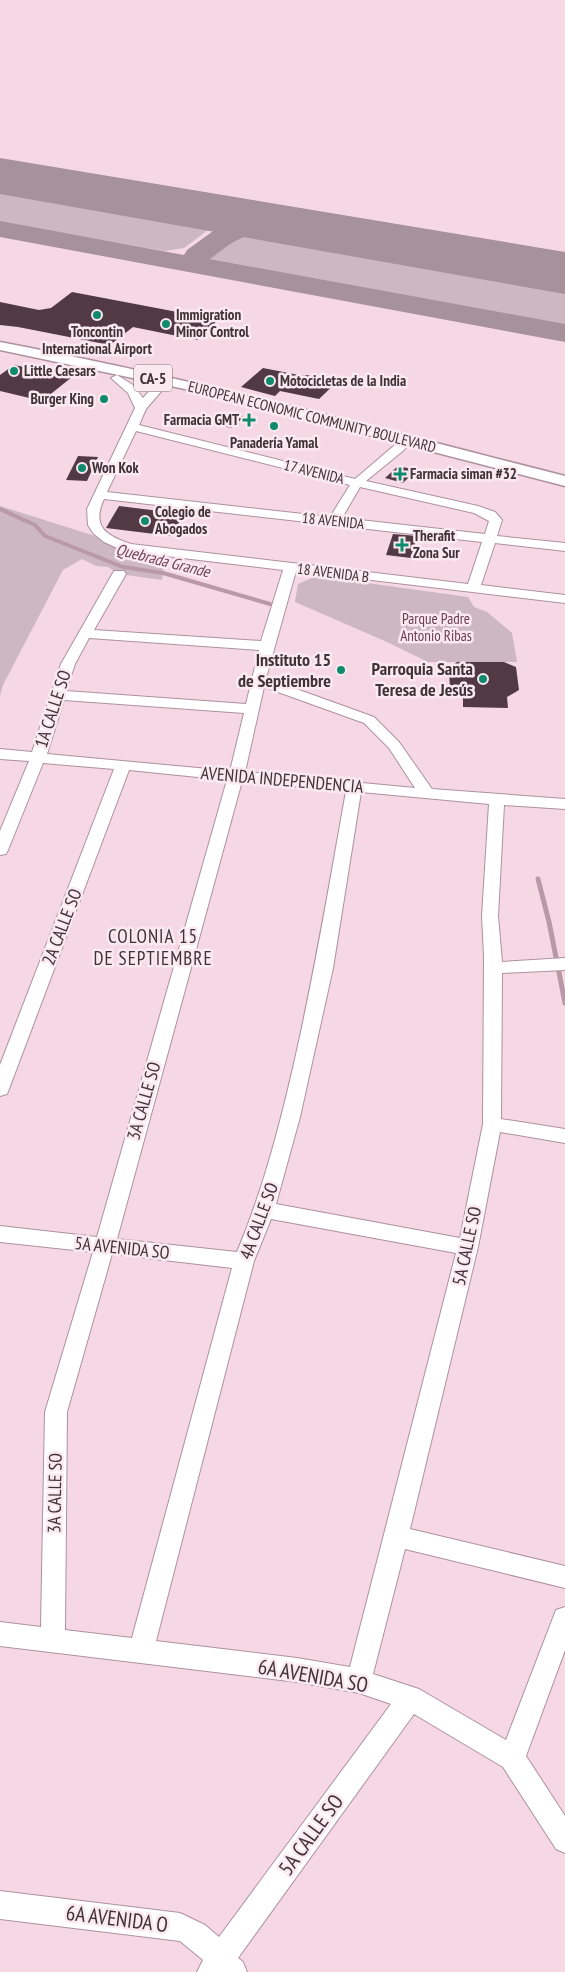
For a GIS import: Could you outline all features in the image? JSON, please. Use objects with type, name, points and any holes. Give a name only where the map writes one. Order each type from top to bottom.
[{"type":"main road","name":"EUROPEAN ECONOMIC COMMUNITY BOULEVARD","points":[[0,346],[85,362],[297,417],[565,481]]},
{"type":"main road","name":"EUROPEAN ECONOMIC COMMUNITY BOULEVARD","points":[[0,354],[297,417],[400,447],[565,489]]},
{"type":"street","points":[[117,378],[130,387],[138,397],[141,408]]},
{"type":"street","points":[[100,495],[131,426],[141,408],[158,388]]},
{"type":"street","name":"17 AVENIDA","points":[[131,426],[357,483],[478,510],[491,515],[496,520],[490,539]]},
{"type":"street","points":[[334,521],[357,483],[400,447]]},
{"type":"street","name":"18 AVENIDA","points":[[100,495],[565,547]]},
{"type":"street","name":"18 AVENIDA B","points":[[100,495],[93,509],[92,522],[105,537],[129,548],[473,589],[565,598]]},
{"type":"street","points":[[473,589],[490,539]]},
{"type":"street","name":"3A CALLE SO","points":[[53,1641],[56,1412],[236,776],[250,709],[290,568]]},
{"type":"street","name":"1A CALLE SO","points":[[0,850],[38,757],[68,664],[118,574]]},
{"type":"street","points":[[85,634],[267,646]]},
{"type":"street","points":[[258,680],[370,720],[395,746],[427,794]]},
{"type":"street","points":[[57,695],[250,709]]},
{"type":"street","name":"AVENIDA INDEPENDENCIA","points":[[0,754],[123,764],[427,794],[565,804]]},
{"type":"street","name":"2A CALLE SO","points":[[0,1089],[123,764]]},
{"type":"street","name":"4A CALLE SO","points":[[140,1651],[244,1261],[265,1210],[291,1117],[324,968],[354,787]]},
{"type":"street","name":"5A CALLE SO","points":[[359,1681],[397,1536],[468,1247],[492,1124],[490,916],[497,800]]},
{"type":"street","points":[[492,968],[565,964]]},
{"type":"street","points":[[492,1124],[565,1136]]},
{"type":"street","points":[[265,1210],[468,1247]]},
{"type":"street","name":"5A AVENIDA SO","points":[[0,1234],[244,1261]]},
{"type":"street","points":[[397,1536],[565,1577]]},
{"type":"street","points":[[512,1758],[565,1618]]},
{"type":"street","name":"6A AVENIDA SO","points":[[0,1634],[297,1670],[359,1681],[410,1698],[512,1758],[565,1840]]},
{"type":"street","name":"5A CALLE SO","points":[[222,1968],[410,1698]]},
{"type":"street","name":"6A AVENIDA O","points":[[0,1905],[180,1927],[191,1930],[201,1939],[222,1968]]},
{"type":"green space","points":[[0,189],[202,224],[208,230],[184,248],[165,251],[0,222]]},
{"type":"green space","points":[[244,233],[260,234],[565,287],[565,325],[211,259],[215,251],[212,251],[232,236]]},
{"type":"green space","points":[[0,506],[95,536],[122,549],[165,557],[162,580],[119,574],[108,567],[96,566],[82,559],[63,570],[3,685],[0,696]]},
{"type":"green space","name":"Parque Padre Antonio Ribas","points":[[314,577],[468,597],[474,607],[487,612],[512,633],[517,662],[428,662],[295,602],[298,584]]},
{"type":"building","name":"Toncontin International Airport","points":[[72,292],[218,320],[197,340],[133,327],[110,345],[0,325],[0,302],[39,310],[51,308]]},
{"type":"building","points":[[14,365],[72,377],[42,401],[0,391],[0,375]]},
{"type":"building","points":[[263,368],[338,381],[319,399],[280,391],[275,396],[241,387]]},
{"type":"building","points":[[227,413],[244,417],[231,428],[214,424]]},
{"type":"building","name":"Won Kok","points":[[78,456],[98,457],[87,481],[66,480]]},
{"type":"building","name":"Farmacia siman #32","points":[[398,466],[416,470],[403,483],[385,478]]},
{"type":"building","name":"Colegio de Abogados","points":[[119,506],[184,514],[171,536],[106,528]]},
{"type":"building","name":"Therafit Zona Sur","points":[[393,534],[417,536],[411,558],[386,555]]},
{"type":"building","name":"Parroquia Santa Teresa de Jesús","points":[[457,662],[504,662],[516,667],[519,690],[507,697],[508,708],[463,707],[463,697],[450,690],[449,668]]},
{"type":"waterway","name":"Quebrada Grande","points":[[0,509],[35,525],[45,536],[123,567],[163,573],[270,604]]},
{"type":"waterway","name":"Quebrada Grande","points":[[538,879],[549,922],[565,1003]]},
{"type":"taxiway","points":[[195,209],[215,214],[224,220],[229,229],[226,234]]},
{"type":"taxiway","points":[[201,266],[194,261],[197,256],[230,233],[249,227],[290,225]]},
{"type":"taxiway","points":[[0,229],[201,266]]},
{"type":"taxiway","points":[[201,266],[565,333]]},
{"type":"runway","points":[[0,176],[565,273]]},
{"type":"place","name":"Toncontin International Airport","points":[[97,315]]},
{"type":"place","name":"Immigration Minor Control","points":[[166,324]]},
{"type":"place","name":"Little Caesars","points":[[14,371]]},
{"type":"place","name":"Motocicletas de la India","points":[[270,381]]},
{"type":"place","name":"Burger King","points":[[104,399]]},
{"type":"place","name":"Farmacia GMT","points":[[249,420]]},
{"type":"place","name":"Panadería Yamal","points":[[274,426]]},
{"type":"place","name":"Won Kok","points":[[82,468]]},
{"type":"place","name":"Farmacia siman #32","points":[[400,474]]},
{"type":"place","name":"Colegio de Abogados","points":[[145,521]]},
{"type":"place","name":"Therafit Zona Sur","points":[[402,545]]},
{"type":"place","name":"Instituto 15 de Septiembre","points":[[341,670]]},
{"type":"place","name":"Parroquia Santa Teresa de Jesús","points":[[483,679]]},
{"type":"district","name":"COLONIA 15 DE SEPTIEMBRE","points":[[153,947]]}]
